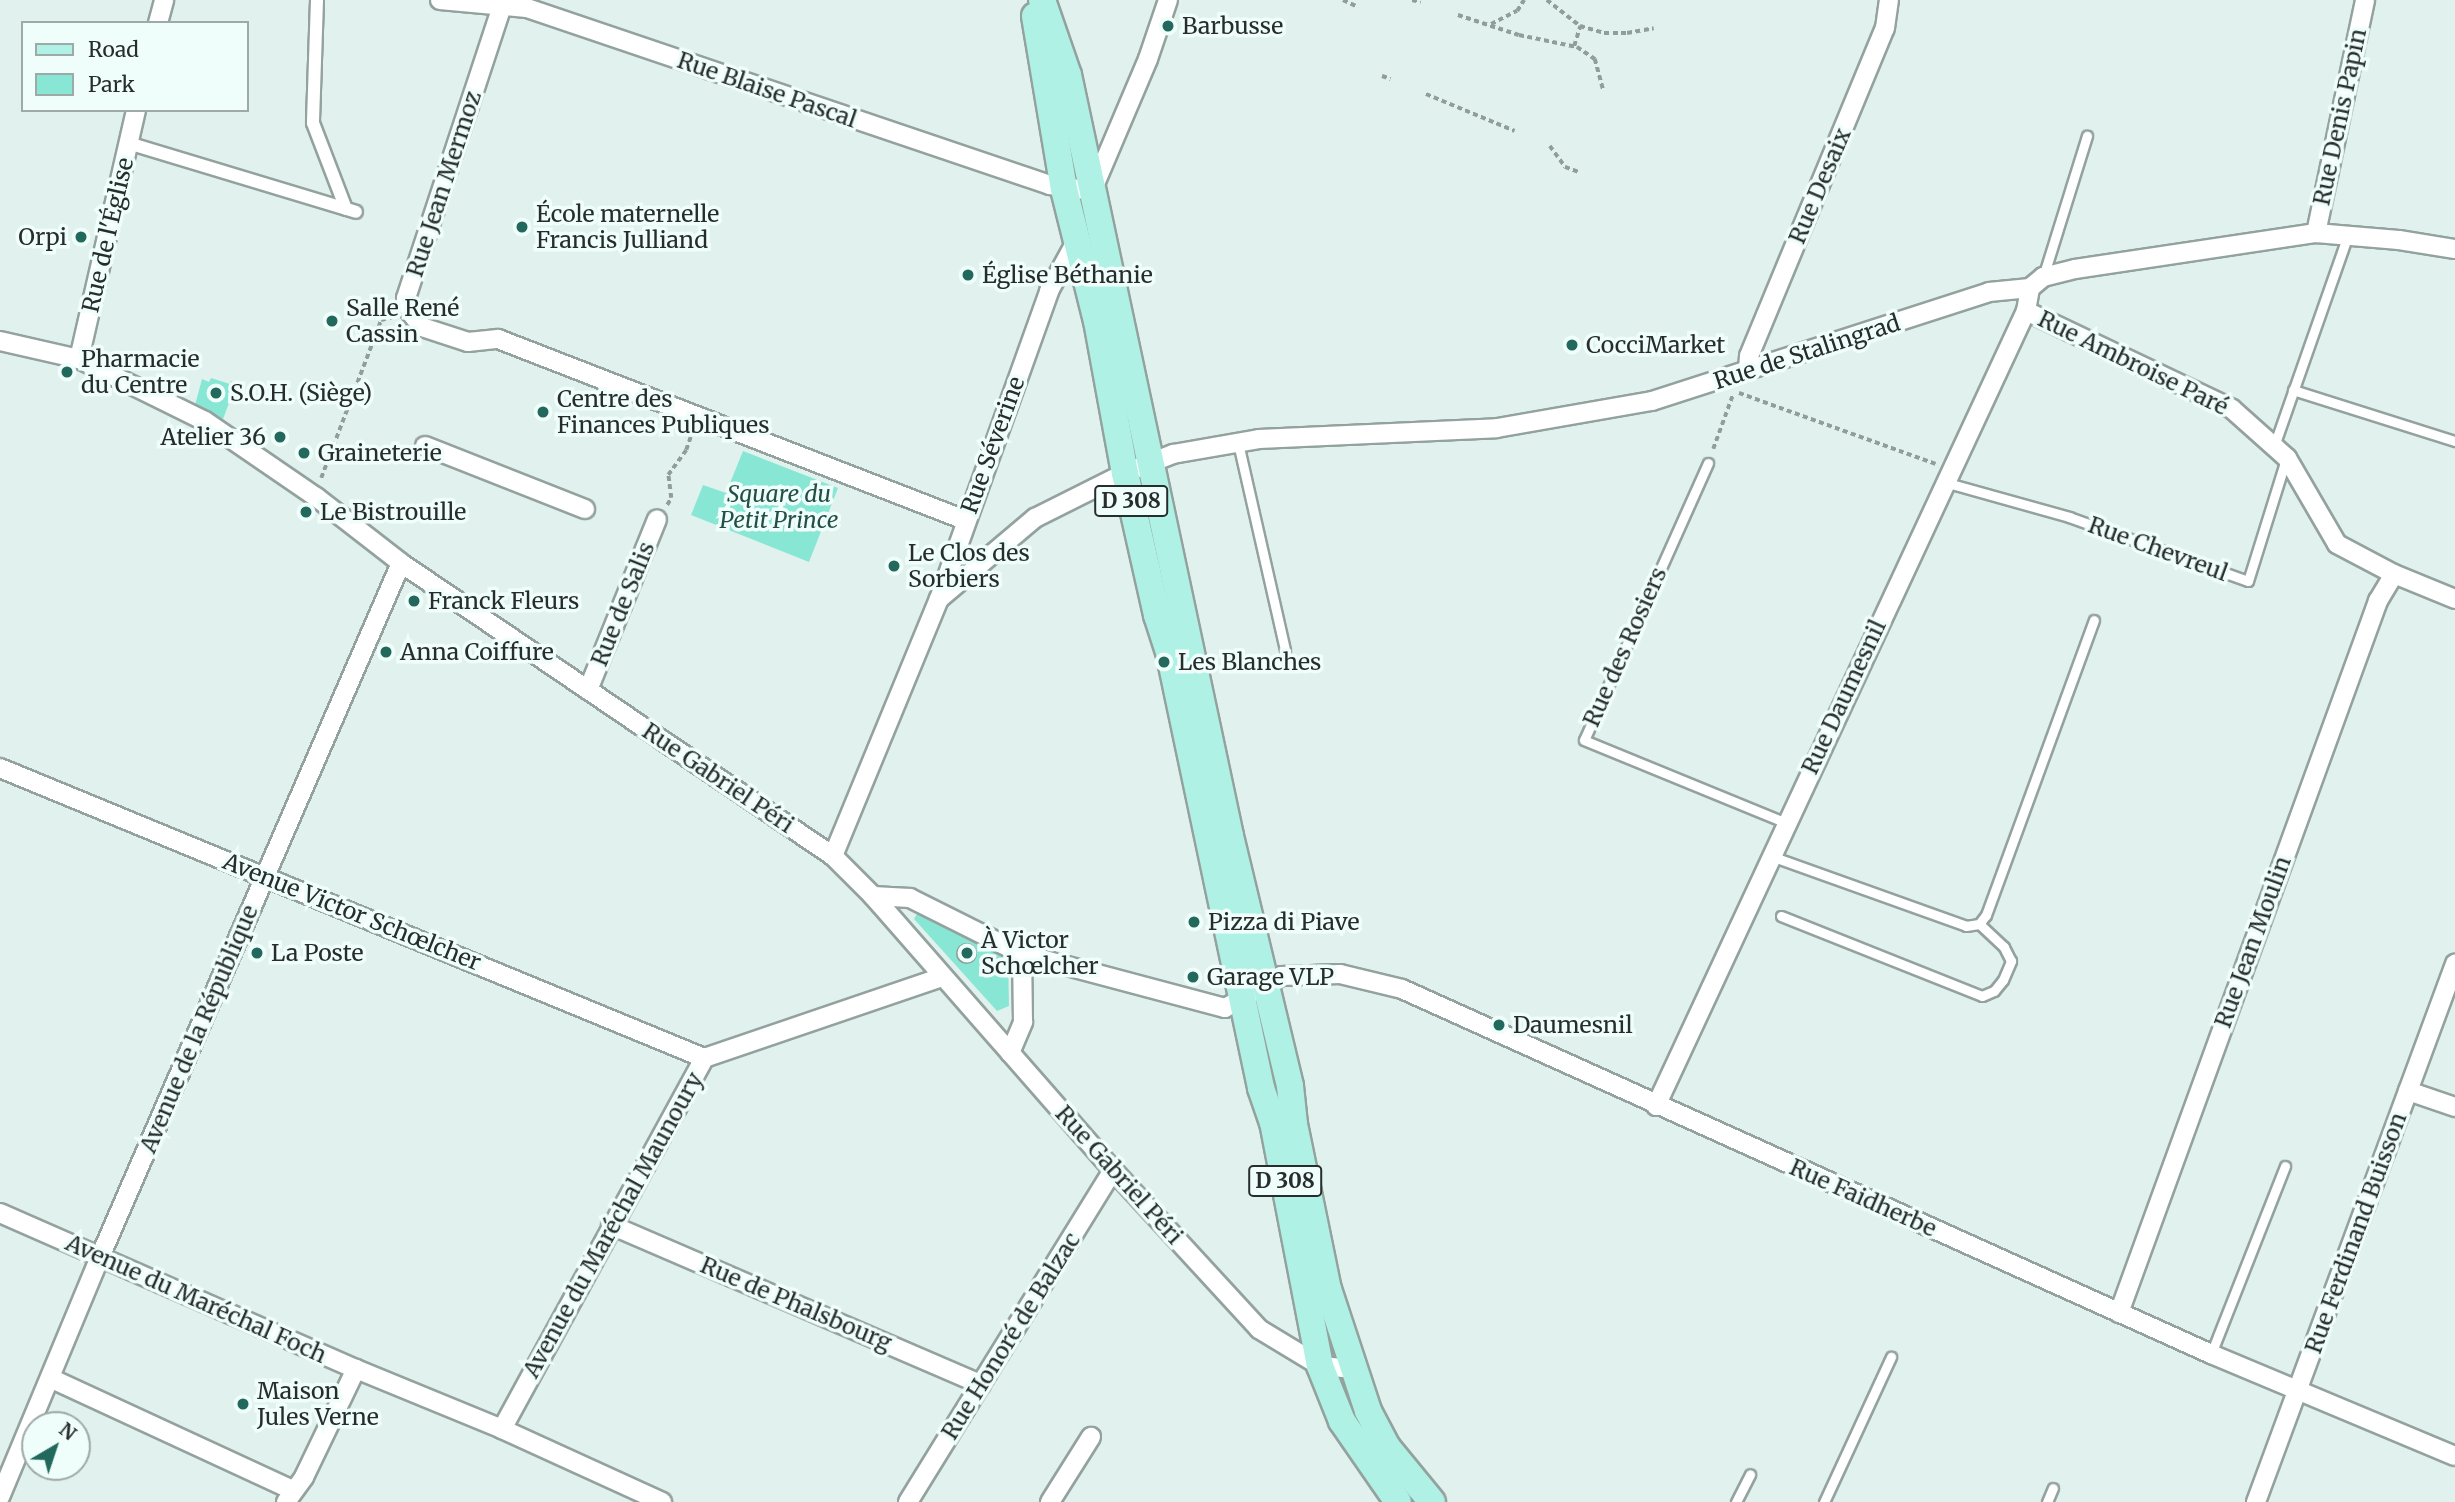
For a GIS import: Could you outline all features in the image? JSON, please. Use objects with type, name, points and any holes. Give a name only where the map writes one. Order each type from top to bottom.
[{"type":"main road","name":"D 308","points":[[1033,0],[1064,189],[1097,321],[1125,473],[1157,615],[1169,651],[1261,1088],[1273,1122],[1320,1366],[1342,1421],[1398,1502]]},
{"type":"main road","name":"D 308","points":[[1042,0],[1068,75],[1230,836],[1290,1086],[1294,1124],[1328,1289],[1368,1411],[1387,1447],[1432,1502]]},
{"type":"street","points":[[159,21],[164,0]]},
{"type":"street","points":[[128,143],[351,211],[313,123],[317,0]]},
{"type":"street","name":"Rue Blaise Pascal","points":[[440,0],[503,3],[527,8],[1064,189],[1093,191]]},
{"type":"street","name":"Rue Séverine","points":[[833,856],[939,599],[1049,291],[1077,240],[1093,191],[1148,59],[1168,0]]},
{"type":"street","name":"Rue Desaix","points":[[1748,370],[1749,356],[1885,28],[1889,0]]},
{"type":"street","name":"Rue Denis Papin","points":[[2316,233],[2365,0]]},
{"type":"street","name":"Rue Jean Mermoz","points":[[416,320],[406,298],[503,3]]},
{"type":"street","name":"Rue de l'Église","points":[[79,359],[136,112]]},
{"type":"street","name":"Rue de Stalingrad","points":[[939,599],[1035,518],[1152,461],[1238,443],[1532,424],[1732,385],[1748,370],[1989,292],[2037,283],[2075,269],[2316,233],[2399,240],[2455,249]]},
{"type":"street","name":"Rue Daumesnil","points":[[1656,1106],[1947,475],[2026,312],[2037,283]]},
{"type":"street","name":"Rue Ambroise Paré","points":[[2026,312],[2232,409],[2280,452],[2337,544],[2394,574],[2455,599]]},
{"type":"street","points":[[416,320],[468,342],[498,338],[696,418],[965,520]]},
{"type":"street","name":"Rue Gabriel Péri","points":[[0,341],[79,359],[205,421],[316,497],[401,563],[833,856],[873,896],[1113,1170],[1259,1329],[1320,1366]]},
{"type":"street","points":[[425,446],[585,509]]},
{"type":"street","name":"Rue de Salis","points":[[588,690],[657,519]]},
{"type":"street","name":"Avenue de la République","points":[[0,1497],[100,1257],[401,563]]},
{"type":"street","name":"Rue Jean Moulin","points":[[2119,1313],[2373,614],[2394,574]]},
{"type":"street","name":"Avenue Victor Schœlcher","points":[[0,768],[704,1058]]},
{"type":"street","points":[[873,896],[909,898],[1022,954],[1225,1008],[1265,983]]},
{"type":"street","points":[[1010,1053],[1023,1022],[1022,954]]},
{"type":"street","name":"Rue Ferdinand Buisson","points":[[2256,1502],[2455,964]]},
{"type":"street","name":"Rue Faidherbe","points":[[1265,983],[1281,976],[1340,974],[1402,989],[1656,1106],[2211,1354],[2455,1456]]},
{"type":"street","name":"Avenue du Maréchal Maunoury","points":[[502,1429],[704,1058],[942,977]]},
{"type":"street","points":[[2408,1091],[2455,1108]]},
{"type":"street","name":"Rue Honoré de Balzac","points":[[908,1502],[1113,1170]]},
{"type":"street","name":"Avenue du Maréchal Foch","points":[[0,1213],[356,1369],[502,1429],[662,1502]]},
{"type":"street","name":"Rue de Phalsbourg","points":[[611,1225],[981,1384]]},
{"type":"street","points":[[1320,1366],[1352,1368]]},
{"type":"street","points":[[50,1378],[289,1496],[304,1477],[356,1369]]},
{"type":"street","points":[[1051,1502],[1091,1437]]},
{"type":"lane","points":[[2037,283],[2087,136]]},
{"type":"lane","points":[[2280,452],[2293,390],[2347,237]]},
{"type":"lane","points":[[2293,390],[2455,441]]},
{"type":"lane","points":[[1238,443],[1285,650]]},
{"type":"lane","name":"Rue Chevreul","points":[[1947,475],[2248,581],[2280,452]]},
{"type":"lane","name":"Rue des Rosiers","points":[[1708,463],[1584,740],[1786,823]]},
{"type":"lane","points":[[1771,856],[1966,926],[1979,924],[1986,915],[2094,620]]},
{"type":"lane","points":[[1781,916],[1982,996],[1994,991],[2003,980],[2011,961],[2004,947],[1979,924]]},
{"type":"lane","points":[[2211,1354],[2285,1166]]},
{"type":"lane","points":[[1824,1502],[1891,1357]]},
{"type":"lane","points":[[1737,1502],[1750,1474]]},
{"type":"lane","points":[[2047,1502],[2053,1488]]},
{"type":"path","points":[[1343,0],[1358,7]]},
{"type":"path","points":[[1412,0],[1421,2]]},
{"type":"path","points":[[1489,25],[1517,11],[1524,0]]},
{"type":"path","points":[[1546,0],[1580,26],[1604,33],[1654,28]]},
{"type":"path","points":[[1458,15],[1574,46],[1595,59],[1604,89]]},
{"type":"path","points":[[1574,46],[1580,26]]},
{"type":"path","points":[[1382,76],[1391,79]]},
{"type":"path","points":[[1426,94],[1516,131]]},
{"type":"path","points":[[1550,146],[1565,167],[1579,172]]},
{"type":"path","points":[[316,497],[321,477],[381,320],[416,320]]},
{"type":"path","points":[[1708,463],[1732,385],[1947,475]]},
{"type":"path","points":[[657,519],[671,498],[668,475],[686,450],[696,418]]},
{"type":"path","points":[[961,946],[974,948],[976,955],[972,961],[965,963],[959,959],[961,946]]},
{"type":"green space","name":"S.O.H. (Siège)","points":[[211,378],[230,384],[231,381],[237,382],[223,419],[195,405],[202,379],[209,382]]},
{"type":"green space","name":"Square du Petit Prince","points":[[743,451],[838,488],[809,562],[691,515],[703,485],[726,493]]},
{"type":"green space","points":[[918,912],[1008,957],[1009,1006],[997,1011],[914,919]]},
{"type":"place","name":"Barbusse","points":[[1168,26]]},
{"type":"place","name":"École maternelle Francis Julliand","points":[[522,227]]},
{"type":"place","name":"Orpi","points":[[81,237]]},
{"type":"place","name":"Église Béthanie","points":[[968,275]]},
{"type":"place","name":"Salle René Cassin","points":[[332,321]]},
{"type":"place","name":"CocciMarket","points":[[1572,345]]},
{"type":"place","name":"Pharmacie du Centre","points":[[67,372]]},
{"type":"place","name":"S.O.H. (Siège)","points":[[216,393]]},
{"type":"place","name":"Centre des Finances Publiques","points":[[543,412]]},
{"type":"place","name":"Atelier 36","points":[[280,437]]},
{"type":"place","name":"Graineterie","points":[[304,453]]},
{"type":"place","name":"Le Bistrouille","points":[[306,512]]},
{"type":"place","name":"Le Clos des Sorbiers","points":[[894,566]]},
{"type":"place","name":"Franck Fleurs","points":[[414,601]]},
{"type":"place","name":"Anna Coiffure","points":[[386,652]]},
{"type":"place","name":"Les Blanches","points":[[1164,662]]},
{"type":"place","name":"Pizza di Piave","points":[[1194,922]]},
{"type":"place","name":"La Poste","points":[[257,953]]},
{"type":"place","name":"À Victor Schœlcher","points":[[967,953]]},
{"type":"place","name":"Garage VLP","points":[[1193,977]]},
{"type":"place","name":"Daumesnil","points":[[1499,1025]]},
{"type":"place","name":"Maison Jules Verne","points":[[243,1404]]}]
